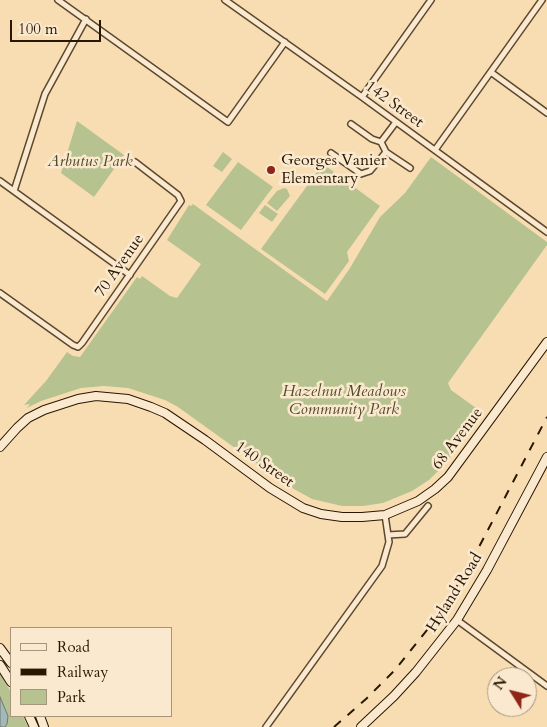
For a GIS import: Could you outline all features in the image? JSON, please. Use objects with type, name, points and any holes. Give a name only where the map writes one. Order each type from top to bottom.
[{"type":"street","points":[[58,0],[228,122],[285,42]]},
{"type":"street","name":"142 Street","points":[[225,0],[547,232]]},
{"type":"street","points":[[362,97],[431,0]]},
{"type":"street","points":[[435,150],[492,73],[542,0],[547,4]]},
{"type":"street","points":[[14,191],[45,94],[86,20]]},
{"type":"street","points":[[492,73],[547,113]]},
{"type":"street","points":[[381,142],[396,122]]},
{"type":"street","points":[[351,124],[372,139],[381,142],[386,152],[410,168]]},
{"type":"street","points":[[331,153],[361,174],[370,171],[386,152]]},
{"type":"street","name":"70 Avenue","points":[[0,293],[78,347],[180,204],[181,198],[135,162]]},
{"type":"street","points":[[0,181],[130,275]]},
{"type":"street","name":"68 Avenue","points":[[385,515],[418,501],[448,477],[547,342]]},
{"type":"street","name":"140 Street","points":[[0,447],[8,436],[28,418],[44,410],[67,401],[96,396],[112,397],[138,402],[165,413],[270,488],[303,508],[321,514],[342,517],[385,515]]},
{"type":"street","name":"Hyland Road","points":[[361,727],[406,683],[457,620],[480,583],[547,457]]},
{"type":"street","points":[[388,535],[405,534],[428,506]]},
{"type":"street","points":[[266,727],[380,570],[387,554],[388,535],[385,515]]},
{"type":"street","points":[[457,620],[547,686]]},
{"type":"street","points":[[0,648],[10,662]]},
{"type":"street","points":[[0,665],[10,680]]},
{"type":"green space","name":"Arbutus Park","points":[[77,121],[124,155],[94,197],[61,173]]},
{"type":"green space","points":[[223,152],[232,159],[222,172],[213,166]]},
{"type":"green space","name":"Hazelnut Meadows Community Park","points":[[431,157],[547,242],[547,245],[448,383],[451,390],[483,413],[443,466],[429,480],[412,491],[383,503],[363,506],[342,506],[312,499],[285,484],[178,407],[165,400],[128,388],[104,386],[81,388],[41,401],[27,408],[30,404],[24,405],[46,381],[67,352],[73,356],[80,357],[137,277],[140,279],[142,276],[170,296],[177,298],[201,264],[167,240],[189,205],[193,204],[327,301],[350,268],[380,217],[405,193]]},
{"type":"green space","points":[[238,162],[273,187],[241,230],[206,205]]},
{"type":"green space","points":[[323,164],[380,206],[347,252],[349,261],[325,294],[261,249]]},
{"type":"green space","points":[[284,188],[287,189],[290,196],[277,211],[267,203],[277,191]]},
{"type":"green space","points":[[265,205],[278,214],[272,222],[259,213]]},
{"type":"green space","points":[[0,674],[10,690],[10,717],[23,717],[28,727],[0,727]]},
{"type":"shaded area","points":[[0,697],[8,716],[5,727],[0,727]]},
{"type":"railway","points":[[334,727],[395,670],[439,615],[468,568],[547,417]]},
{"type":"place","name":"Georges Vanier Elementary","points":[[271,170]]}]
